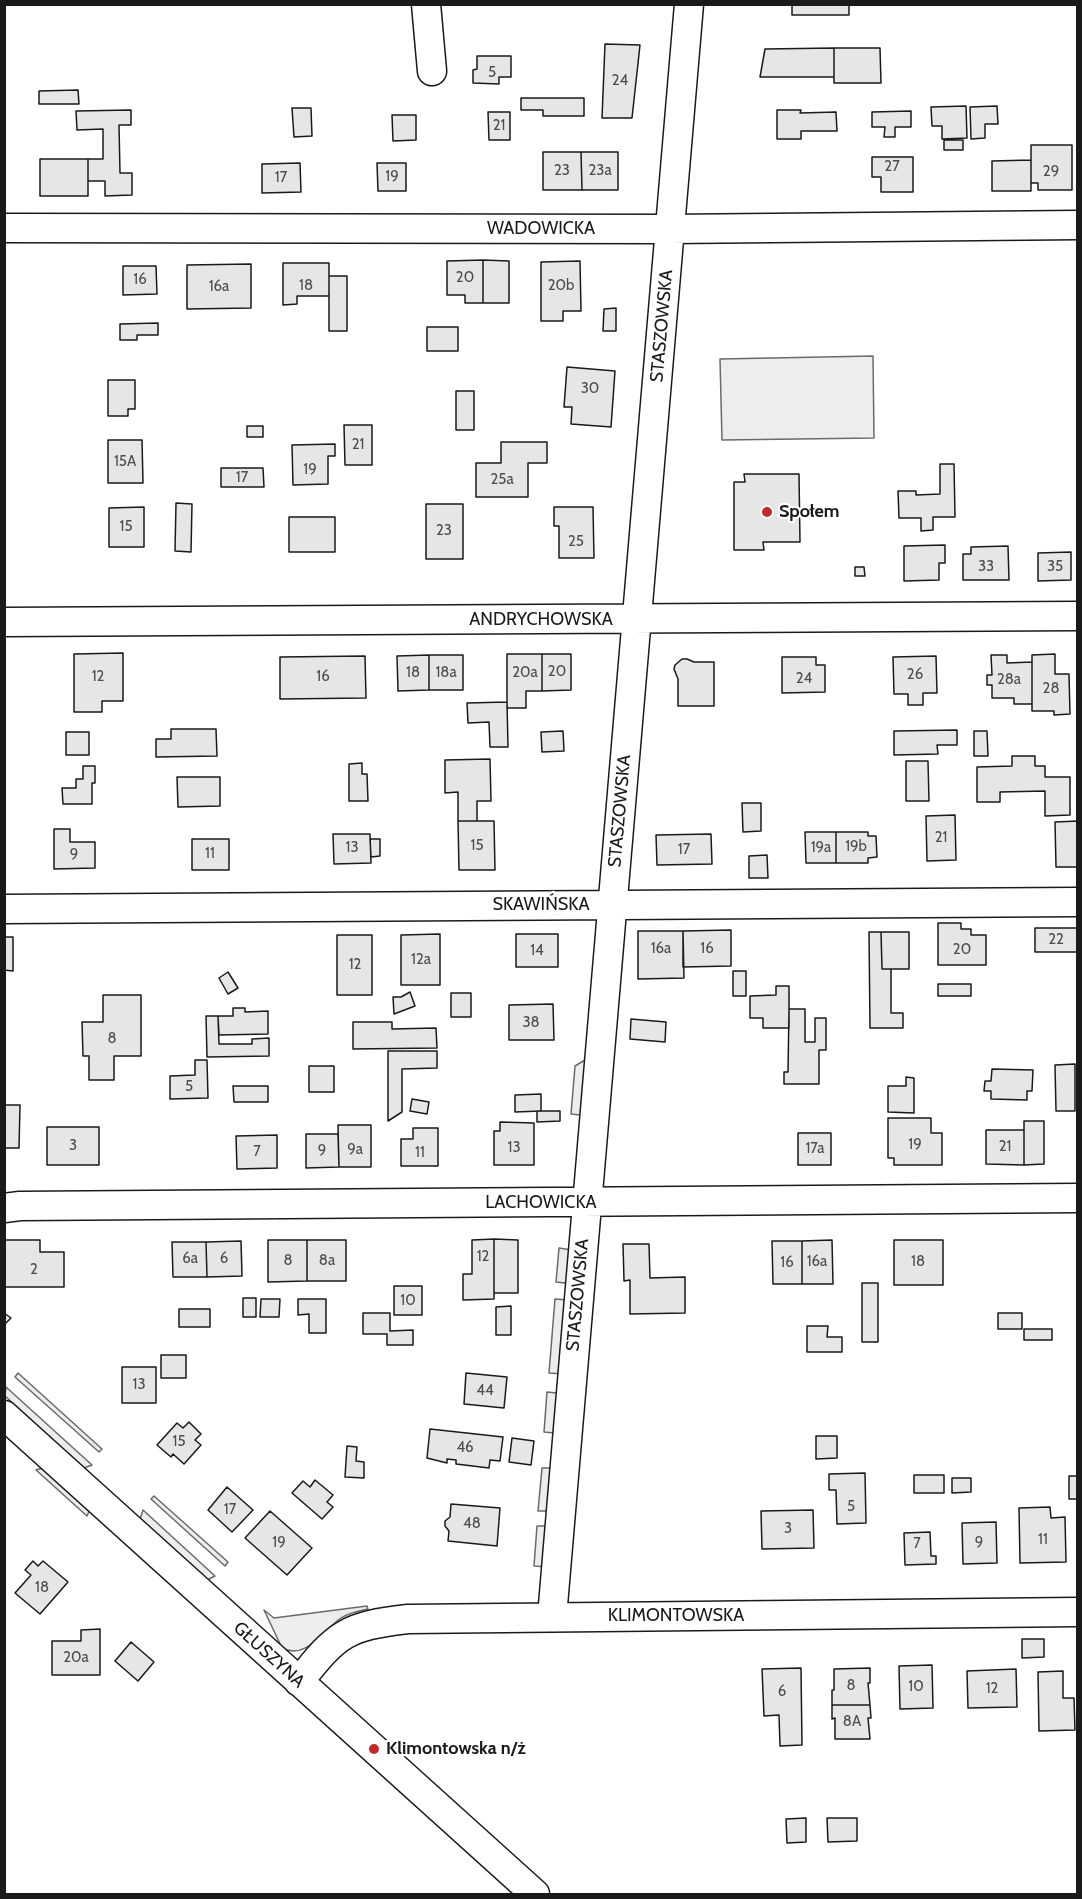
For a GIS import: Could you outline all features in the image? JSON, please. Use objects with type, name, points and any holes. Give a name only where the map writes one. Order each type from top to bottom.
[{"type":"street","points":[[426,4],[432,71]]},
{"type":"street","name":"STASZOWSKA","points":[[552,1617],[689,4]]},
{"type":"street","name":"WADOWICKA","points":[[4,228],[670,229],[1077,225]]},
{"type":"street","name":"ANDRYCHOWSKA","points":[[4,622],[1077,616]]},
{"type":"street","name":"SKAWIŃSKA","points":[[4,909],[1077,902]]},
{"type":"street","name":"LACHOWICKA","points":[[4,1209],[20,1206],[1077,1198]]},
{"type":"street","name":"GŁUSZYNA","points":[[4,1415],[535,1894]]},
{"type":"street","name":"KLIMONTOWSKA","points":[[299,1682],[328,1646],[346,1632],[364,1625],[408,1619],[1077,1612]]},
{"type":"shaded area","points":[[873,356],[874,438],[722,440],[720,359]]},
{"type":"shaded area","points":[[590,1057],[585,1112],[580,1115],[571,1114],[575,1066]]},
{"type":"shaded area","points":[[559,1248],[572,1250],[570,1278],[565,1283],[556,1282]]},
{"type":"shaded area","points":[[555,1299],[568,1300],[563,1374],[549,1373]]},
{"type":"shaded area","points":[[18,1373],[102,1449],[99,1452],[15,1377]]},
{"type":"shaded area","points":[[6,1387],[92,1465],[84,1468],[5,1396]]},
{"type":"shaded area","points":[[547,1392],[557,1393],[554,1433],[544,1432]]},
{"type":"shaded area","points":[[43,1468],[90,1509],[87,1516],[36,1470]]},
{"type":"shaded area","points":[[542,1468],[551,1468],[548,1511],[538,1511]]},
{"type":"shaded area","points":[[154,1496],[228,1562],[225,1566],[151,1499]]},
{"type":"shaded area","points":[[143,1510],[215,1576],[207,1580],[140,1519]]},
{"type":"shaded area","points":[[537,1526],[546,1526],[547,1567],[534,1566]]},
{"type":"shaded area","points":[[367,1606],[368,1609],[341,1618],[306,1647],[291,1651],[282,1648],[264,1610],[274,1618]]},
{"type":"building","points":[[792,4],[849,4],[849,15],[792,15]]},
{"type":"building","points":[[605,44],[640,45],[632,118],[602,118]]},
{"type":"building","points":[[834,48],[880,48],[881,83],[834,83]]},
{"type":"building","points":[[834,48],[834,77],[760,77],[765,49]]},
{"type":"building","points":[[477,56],[511,56],[511,77],[499,77],[499,84],[473,83],[473,70],[477,69]]},
{"type":"building","points":[[78,90],[79,104],[39,104],[39,91]]},
{"type":"building","points":[[521,98],[584,98],[584,116],[543,116],[543,110],[521,110]]},
{"type":"building","points":[[966,106],[967,138],[942,139],[942,126],[932,126],[931,107]]},
{"type":"building","points":[[997,106],[998,124],[985,124],[985,138],[971,139],[970,107]]},
{"type":"building","points":[[292,108],[311,108],[312,136],[294,137]]},
{"type":"building","points":[[131,110],[131,125],[119,125],[120,173],[132,173],[132,195],[105,196],[105,181],[88,181],[88,159],[103,159],[103,129],[77,130],[76,111]]},
{"type":"building","points":[[777,110],[801,110],[800,113],[836,112],[837,131],[801,131],[801,139],[777,139]]},
{"type":"building","points":[[911,111],[911,127],[895,127],[895,137],[884,137],[885,127],[872,127],[872,112]]},
{"type":"building","points":[[488,112],[510,112],[510,140],[489,140]]},
{"type":"building","points":[[392,115],[416,115],[416,140],[393,141]]},
{"type":"building","points":[[944,140],[963,140],[963,150],[944,150]]},
{"type":"building","points":[[1031,145],[1072,145],[1072,190],[1038,190],[1038,183],[1031,183]]},
{"type":"building","points":[[543,152],[581,152],[582,190],[543,190]]},
{"type":"building","points":[[581,152],[618,152],[618,190],[582,190]]},
{"type":"building","points":[[872,157],[913,157],[913,192],[881,192],[881,177],[872,177]]},
{"type":"building","points":[[40,159],[88,159],[88,196],[40,196]]},
{"type":"building","points":[[1031,160],[1031,191],[992,191],[992,161]]},
{"type":"building","points":[[300,163],[301,192],[262,193],[262,164]]},
{"type":"building","points":[[377,163],[406,163],[406,191],[378,191]]},
{"type":"building","points":[[483,260],[483,303],[465,303],[465,295],[447,295],[447,261]]},
{"type":"building","points":[[483,260],[509,261],[509,303],[483,303]]},
{"type":"building","points":[[580,261],[581,311],[563,311],[563,321],[541,321],[541,262]]},
{"type":"building","points":[[283,263],[329,263],[329,296],[297,296],[297,304],[283,305]]},
{"type":"building","points":[[251,264],[251,308],[187,309],[187,265]]},
{"type":"building","points":[[123,266],[156,266],[157,294],[123,295]]},
{"type":"building","points":[[329,276],[347,276],[347,331],[329,331]]},
{"type":"building","points":[[616,308],[616,331],[603,331],[604,309]]},
{"type":"building","points":[[158,323],[158,335],[137,335],[137,340],[120,340],[120,324]]},
{"type":"building","points":[[427,327],[458,327],[458,351],[427,351]]},
{"type":"building","points":[[567,367],[615,371],[611,427],[571,424],[572,407],[564,407]]},
{"type":"building","points":[[108,380],[135,380],[135,409],[128,409],[128,416],[108,416]]},
{"type":"building","points":[[456,391],[474,391],[474,430],[456,430]]},
{"type":"building","points":[[344,425],[372,425],[372,465],[345,465]]},
{"type":"building","points":[[247,426],[263,426],[263,437],[247,437]]},
{"type":"building","points":[[108,440],[142,440],[143,483],[108,483]]},
{"type":"building","points":[[501,442],[547,442],[547,463],[528,463],[528,497],[476,497],[476,463],[501,463]]},
{"type":"building","points":[[335,444],[335,456],[328,456],[328,484],[293,485],[292,445]]},
{"type":"building","points":[[940,464],[954,464],[955,517],[933,517],[933,530],[921,531],[921,518],[899,518],[898,491],[916,491],[916,495],[940,494]]},
{"type":"building","points":[[221,468],[263,468],[264,487],[221,487]]},
{"type":"building","name":"Społem","points":[[744,474],[799,474],[800,542],[763,542],[764,550],[734,550],[734,482],[745,482]]},
{"type":"building","points":[[176,503],[192,504],[191,552],[175,551]]},
{"type":"building","points":[[426,504],[463,504],[463,559],[426,559]]},
{"type":"building","points":[[144,507],[144,547],[109,547],[109,508]]},
{"type":"building","points":[[554,507],[593,507],[594,558],[559,558],[559,526],[554,526]]},
{"type":"building","points":[[289,517],[335,517],[335,552],[289,552]]},
{"type":"building","points":[[945,545],[945,563],[939,563],[939,580],[904,581],[904,546]]},
{"type":"building","points":[[1008,546],[1009,580],[963,580],[963,554],[971,554],[971,547]]},
{"type":"building","points":[[1071,552],[1071,580],[1038,581],[1038,553]]},
{"type":"building","points":[[855,567],[864,567],[865,576],[855,576]]},
{"type":"building","points":[[123,653],[123,701],[102,701],[102,712],[74,712],[74,654]]},
{"type":"building","points":[[507,654],[542,654],[542,691],[526,691],[526,708],[507,708]]},
{"type":"building","points":[[542,654],[571,654],[571,690],[542,691]]},
{"type":"building","points":[[1055,654],[1055,674],[1069,674],[1070,714],[1054,715],[1054,711],[1032,711],[1032,655]]},
{"type":"building","points":[[429,655],[463,655],[463,690],[429,690]]},
{"type":"building","points":[[429,655],[429,690],[398,691],[397,656]]},
{"type":"building","points":[[991,655],[1007,655],[1007,663],[1032,662],[1032,704],[1014,704],[1014,698],[992,698],[992,685],[987,685],[987,675],[992,675]]},
{"type":"building","points":[[365,656],[366,698],[280,699],[280,657]]},
{"type":"building","points":[[936,656],[937,693],[923,693],[923,705],[908,705],[908,694],[894,694],[893,657]]},
{"type":"building","points":[[782,657],[816,657],[816,665],[825,665],[825,692],[782,693]]},
{"type":"building","points":[[682,659],[694,662],[714,662],[714,706],[678,706],[678,679],[674,669]]},
{"type":"building","points":[[507,702],[508,747],[490,747],[489,722],[468,723],[467,703]]},
{"type":"building","points":[[171,729],[216,729],[217,756],[156,757],[156,739],[171,739]]},
{"type":"building","points":[[957,730],[957,745],[937,745],[938,754],[894,755],[894,731]]},
{"type":"building","points":[[563,731],[564,751],[542,752],[541,732]]},
{"type":"building","points":[[974,731],[987,731],[988,756],[974,756]]},
{"type":"building","points":[[66,732],[89,732],[89,755],[66,755]]},
{"type":"building","points":[[1012,756],[1035,756],[1035,766],[1045,766],[1045,777],[1070,777],[1070,815],[1045,816],[1045,791],[1000,792],[1000,802],[977,802],[977,767],[1012,766]]},
{"type":"building","points":[[490,759],[491,801],[477,801],[477,821],[458,821],[458,792],[445,793],[445,760]]},
{"type":"building","points":[[906,761],[928,761],[929,801],[906,801]]},
{"type":"building","points":[[362,763],[362,774],[367,774],[368,801],[349,801],[349,764]]},
{"type":"building","points":[[83,766],[95,766],[92,804],[63,804],[62,788],[76,788],[76,779],[83,779]]},
{"type":"building","points":[[177,777],[220,777],[220,806],[178,807]]},
{"type":"building","points":[[742,803],[761,803],[761,831],[743,832]]},
{"type":"building","points":[[955,815],[956,860],[927,861],[926,816]]},
{"type":"building","points":[[458,821],[494,821],[495,870],[459,870]]},
{"type":"building","points":[[1078,821],[1078,867],[1056,867],[1055,822]]},
{"type":"building","points":[[54,829],[70,829],[70,842],[95,842],[95,868],[54,869]]},
{"type":"building","points":[[805,832],[836,832],[836,863],[806,863]]},
{"type":"building","points":[[836,832],[868,832],[868,836],[876,836],[877,857],[868,858],[868,863],[836,863]]},
{"type":"building","points":[[333,834],[370,834],[371,863],[334,864]]},
{"type":"building","points":[[711,834],[712,864],[657,865],[656,835]]},
{"type":"building","points":[[192,839],[229,839],[229,870],[192,870]]},
{"type":"building","points":[[370,839],[380,839],[380,856],[371,857]]},
{"type":"building","points":[[767,855],[768,878],[749,878],[749,856]]},
{"type":"building","points":[[938,923],[961,923],[961,929],[971,929],[971,935],[986,935],[986,965],[938,965]]},
{"type":"building","points":[[1035,928],[1078,928],[1078,952],[1035,952]]},
{"type":"building","points":[[731,930],[731,966],[683,967],[683,931]]},
{"type":"building","points":[[638,931],[683,931],[684,978],[638,979]]},
{"type":"building","points":[[869,932],[881,932],[882,969],[891,969],[891,1013],[903,1013],[903,1028],[870,1028]]},
{"type":"building","points":[[881,932],[909,932],[909,969],[882,969]]},
{"type":"building","points":[[440,934],[440,985],[401,985],[401,935]]},
{"type":"building","points":[[516,934],[558,934],[558,967],[516,967]]},
{"type":"building","points":[[337,935],[372,935],[372,995],[337,995]]},
{"type":"building","points":[[4,937],[13,937],[13,971],[4,970]]},
{"type":"building","points":[[733,971],[746,971],[746,996],[733,996]]},
{"type":"building","points":[[228,972],[238,988],[228,994],[219,978]]},
{"type":"building","points":[[938,984],[971,984],[971,996],[938,996]]},
{"type":"building","points":[[776,986],[789,986],[789,1028],[763,1028],[763,1018],[750,1018],[750,996],[776,995]]},
{"type":"building","points":[[410,992],[415,1006],[394,1014],[393,997],[401,997]]},
{"type":"building","points":[[451,993],[471,993],[471,1017],[451,1017]]},
{"type":"building","points":[[103,995],[141,995],[141,1056],[114,1056],[114,1080],[89,1080],[89,1056],[83,1056],[82,1022],[103,1022]]},
{"type":"building","points":[[553,1004],[554,1040],[509,1040],[509,1005]]},
{"type":"building","points":[[233,1008],[245,1008],[245,1012],[268,1011],[268,1034],[219,1035],[218,1016],[233,1016]]},
{"type":"building","points":[[789,1009],[805,1009],[805,1042],[815,1042],[815,1018],[826,1018],[826,1050],[819,1050],[819,1084],[784,1084],[784,1072],[788,1072]]},
{"type":"building","points":[[206,1016],[218,1016],[219,1044],[252,1044],[252,1039],[269,1038],[269,1056],[207,1057]]},
{"type":"building","points":[[631,1019],[666,1022],[665,1042],[630,1039]]},
{"type":"building","points":[[353,1022],[392,1022],[392,1029],[436,1028],[437,1048],[353,1049]]},
{"type":"building","points":[[388,1051],[437,1051],[437,1068],[402,1069],[402,1112],[388,1121]]},
{"type":"building","points":[[195,1060],[207,1060],[208,1098],[170,1099],[170,1076],[195,1075]]},
{"type":"building","points":[[1075,1064],[1075,1111],[1056,1111],[1055,1065]]},
{"type":"building","points":[[309,1066],[334,1066],[334,1092],[309,1092]]},
{"type":"building","points":[[992,1069],[1033,1070],[1032,1091],[1027,1091],[1027,1100],[991,1099],[991,1091],[984,1091],[985,1081],[991,1081]]},
{"type":"building","points":[[906,1077],[914,1078],[914,1113],[888,1112],[888,1086],[906,1086]]},
{"type":"building","points":[[233,1086],[268,1086],[268,1102],[234,1102]]},
{"type":"building","points":[[541,1094],[541,1111],[515,1112],[515,1095]]},
{"type":"building","points":[[412,1099],[429,1102],[427,1114],[410,1111]]},
{"type":"building","points":[[4,1105],[20,1105],[19,1148],[4,1148]]},
{"type":"building","points":[[537,1111],[560,1111],[560,1121],[537,1122]]},
{"type":"building","points":[[888,1118],[931,1118],[931,1133],[942,1133],[942,1165],[894,1165],[894,1158],[888,1158]]},
{"type":"building","points":[[1024,1121],[1044,1121],[1044,1164],[1024,1165]]},
{"type":"building","points":[[500,1122],[534,1123],[534,1165],[494,1165],[494,1131],[500,1131]]},
{"type":"building","points":[[338,1125],[371,1125],[371,1167],[339,1167]]},
{"type":"building","points":[[47,1127],[99,1127],[99,1165],[47,1165]]},
{"type":"building","points":[[413,1128],[438,1128],[438,1166],[401,1166],[401,1139],[413,1139]]},
{"type":"building","points":[[986,1130],[1024,1130],[1024,1165],[986,1164]]},
{"type":"building","points":[[798,1133],[831,1133],[831,1165],[798,1165]]},
{"type":"building","points":[[306,1134],[338,1134],[339,1167],[306,1168]]},
{"type":"building","points":[[277,1135],[277,1168],[237,1169],[236,1136]]},
{"type":"building","points":[[494,1239],[518,1240],[518,1293],[494,1293]]},
{"type":"building","points":[[494,1239],[494,1299],[463,1300],[463,1274],[472,1274],[472,1240]]},
{"type":"building","points":[[4,1240],[40,1240],[40,1252],[64,1252],[64,1287],[4,1287]]},
{"type":"building","points":[[268,1240],[307,1240],[307,1281],[268,1282]]},
{"type":"building","points":[[307,1240],[346,1240],[346,1281],[307,1281]]},
{"type":"building","points":[[832,1240],[833,1284],[802,1284],[802,1241]]},
{"type":"building","points":[[894,1240],[943,1240],[943,1285],[894,1285]]},
{"type":"building","points":[[241,1241],[242,1276],[207,1277],[206,1242]]},
{"type":"building","points":[[772,1241],[802,1241],[802,1284],[773,1284]]},
{"type":"building","points":[[172,1242],[206,1242],[207,1277],[173,1277]]},
{"type":"building","points":[[623,1244],[649,1244],[650,1278],[685,1277],[685,1313],[630,1314],[630,1280],[624,1281]]},
{"type":"building","points":[[862,1283],[878,1283],[878,1342],[862,1342]]},
{"type":"building","points":[[394,1286],[422,1286],[422,1315],[394,1315]]},
{"type":"building","points":[[243,1298],[256,1298],[256,1317],[243,1317]]},
{"type":"building","points":[[261,1299],[280,1299],[279,1317],[260,1317]]},
{"type":"building","points":[[298,1299],[326,1299],[326,1333],[309,1333],[309,1314],[298,1315]]},
{"type":"building","points":[[511,1306],[511,1335],[496,1335],[496,1307]]},
{"type":"building","points":[[179,1309],[210,1309],[210,1327],[179,1327]]},
{"type":"building","points":[[4,1313],[11,1318],[4,1325]]},
{"type":"building","points":[[363,1313],[390,1313],[390,1331],[413,1330],[413,1345],[387,1345],[387,1334],[363,1334]]},
{"type":"building","points":[[998,1313],[1022,1313],[1022,1329],[998,1329]]},
{"type":"building","points":[[807,1326],[828,1326],[827,1337],[842,1337],[842,1352],[807,1352]]},
{"type":"building","points":[[1024,1329],[1052,1329],[1052,1340],[1024,1340]]},
{"type":"building","points":[[161,1355],[186,1355],[186,1378],[161,1378]]},
{"type":"building","points":[[122,1367],[156,1367],[156,1403],[122,1403]]},
{"type":"building","points":[[466,1373],[507,1377],[504,1408],[464,1404]]},
{"type":"building","points":[[189,1422],[201,1434],[195,1440],[201,1445],[184,1464],[173,1454],[171,1457],[157,1445],[177,1423],[183,1428]]},
{"type":"building","points":[[430,1429],[503,1437],[500,1461],[490,1460],[489,1468],[456,1464],[456,1460],[447,1459],[447,1463],[427,1458]]},
{"type":"building","points":[[816,1436],[837,1436],[837,1458],[816,1459]]},
{"type":"building","points":[[512,1438],[534,1441],[531,1465],[509,1462]]},
{"type":"building","points":[[347,1446],[357,1447],[356,1461],[364,1462],[364,1478],[345,1477]]},
{"type":"building","points":[[865,1473],[866,1523],[837,1524],[836,1490],[829,1490],[829,1474]]},
{"type":"building","points":[[914,1475],[944,1475],[944,1493],[914,1493]]},
{"type":"building","points":[[1069,1476],[1078,1476],[1078,1499],[1069,1499]]},
{"type":"building","points":[[952,1478],[971,1478],[971,1492],[952,1493]]},
{"type":"building","points":[[315,1480],[333,1495],[327,1502],[333,1507],[322,1519],[292,1493],[303,1481],[310,1487]]},
{"type":"building","points":[[227,1487],[253,1510],[232,1532],[208,1510]]},
{"type":"building","points":[[451,1504],[500,1508],[497,1546],[448,1541],[449,1531],[445,1526],[445,1521],[450,1517]]},
{"type":"building","points":[[1050,1507],[1051,1518],[1065,1517],[1066,1562],[1020,1563],[1019,1508]]},
{"type":"building","points":[[813,1510],[814,1548],[762,1549],[761,1511]]},
{"type":"building","points":[[270,1511],[312,1548],[287,1575],[245,1538]]},
{"type":"building","points":[[996,1522],[997,1563],[963,1564],[962,1523]]},
{"type":"building","points":[[930,1532],[931,1556],[936,1556],[936,1564],[905,1565],[904,1533]]},
{"type":"building","points":[[33,1561],[38,1566],[43,1561],[68,1582],[40,1614],[15,1593],[31,1575],[25,1570]]},
{"type":"building","points":[[100,1629],[100,1675],[52,1675],[52,1641],[81,1641],[81,1630]]},
{"type":"building","points":[[1022,1639],[1044,1639],[1044,1657],[1022,1658]]},
{"type":"building","points":[[131,1642],[154,1662],[138,1681],[115,1661]]},
{"type":"building","points":[[932,1665],[933,1708],[900,1709],[899,1666]]},
{"type":"building","points":[[801,1668],[802,1745],[780,1746],[779,1715],[764,1716],[762,1669]]},
{"type":"building","points":[[870,1668],[870,1683],[868,1683],[870,1705],[832,1705],[834,1669]]},
{"type":"building","points":[[1016,1669],[1017,1707],[968,1708],[967,1671]]},
{"type":"building","points":[[1063,1671],[1063,1698],[1074,1698],[1075,1730],[1039,1731],[1038,1672]]},
{"type":"building","points":[[832,1705],[870,1705],[871,1718],[868,1718],[870,1739],[835,1739],[835,1718],[832,1719]]},
{"type":"building","points":[[806,1818],[806,1842],[787,1843],[786,1819]]},
{"type":"building","points":[[827,1818],[857,1818],[857,1841],[828,1842]]},
{"type":"place","name":"Społem","points":[[767,512]]},
{"type":"place","name":"Klimontowska n/ż","points":[[374,1749]]}]
